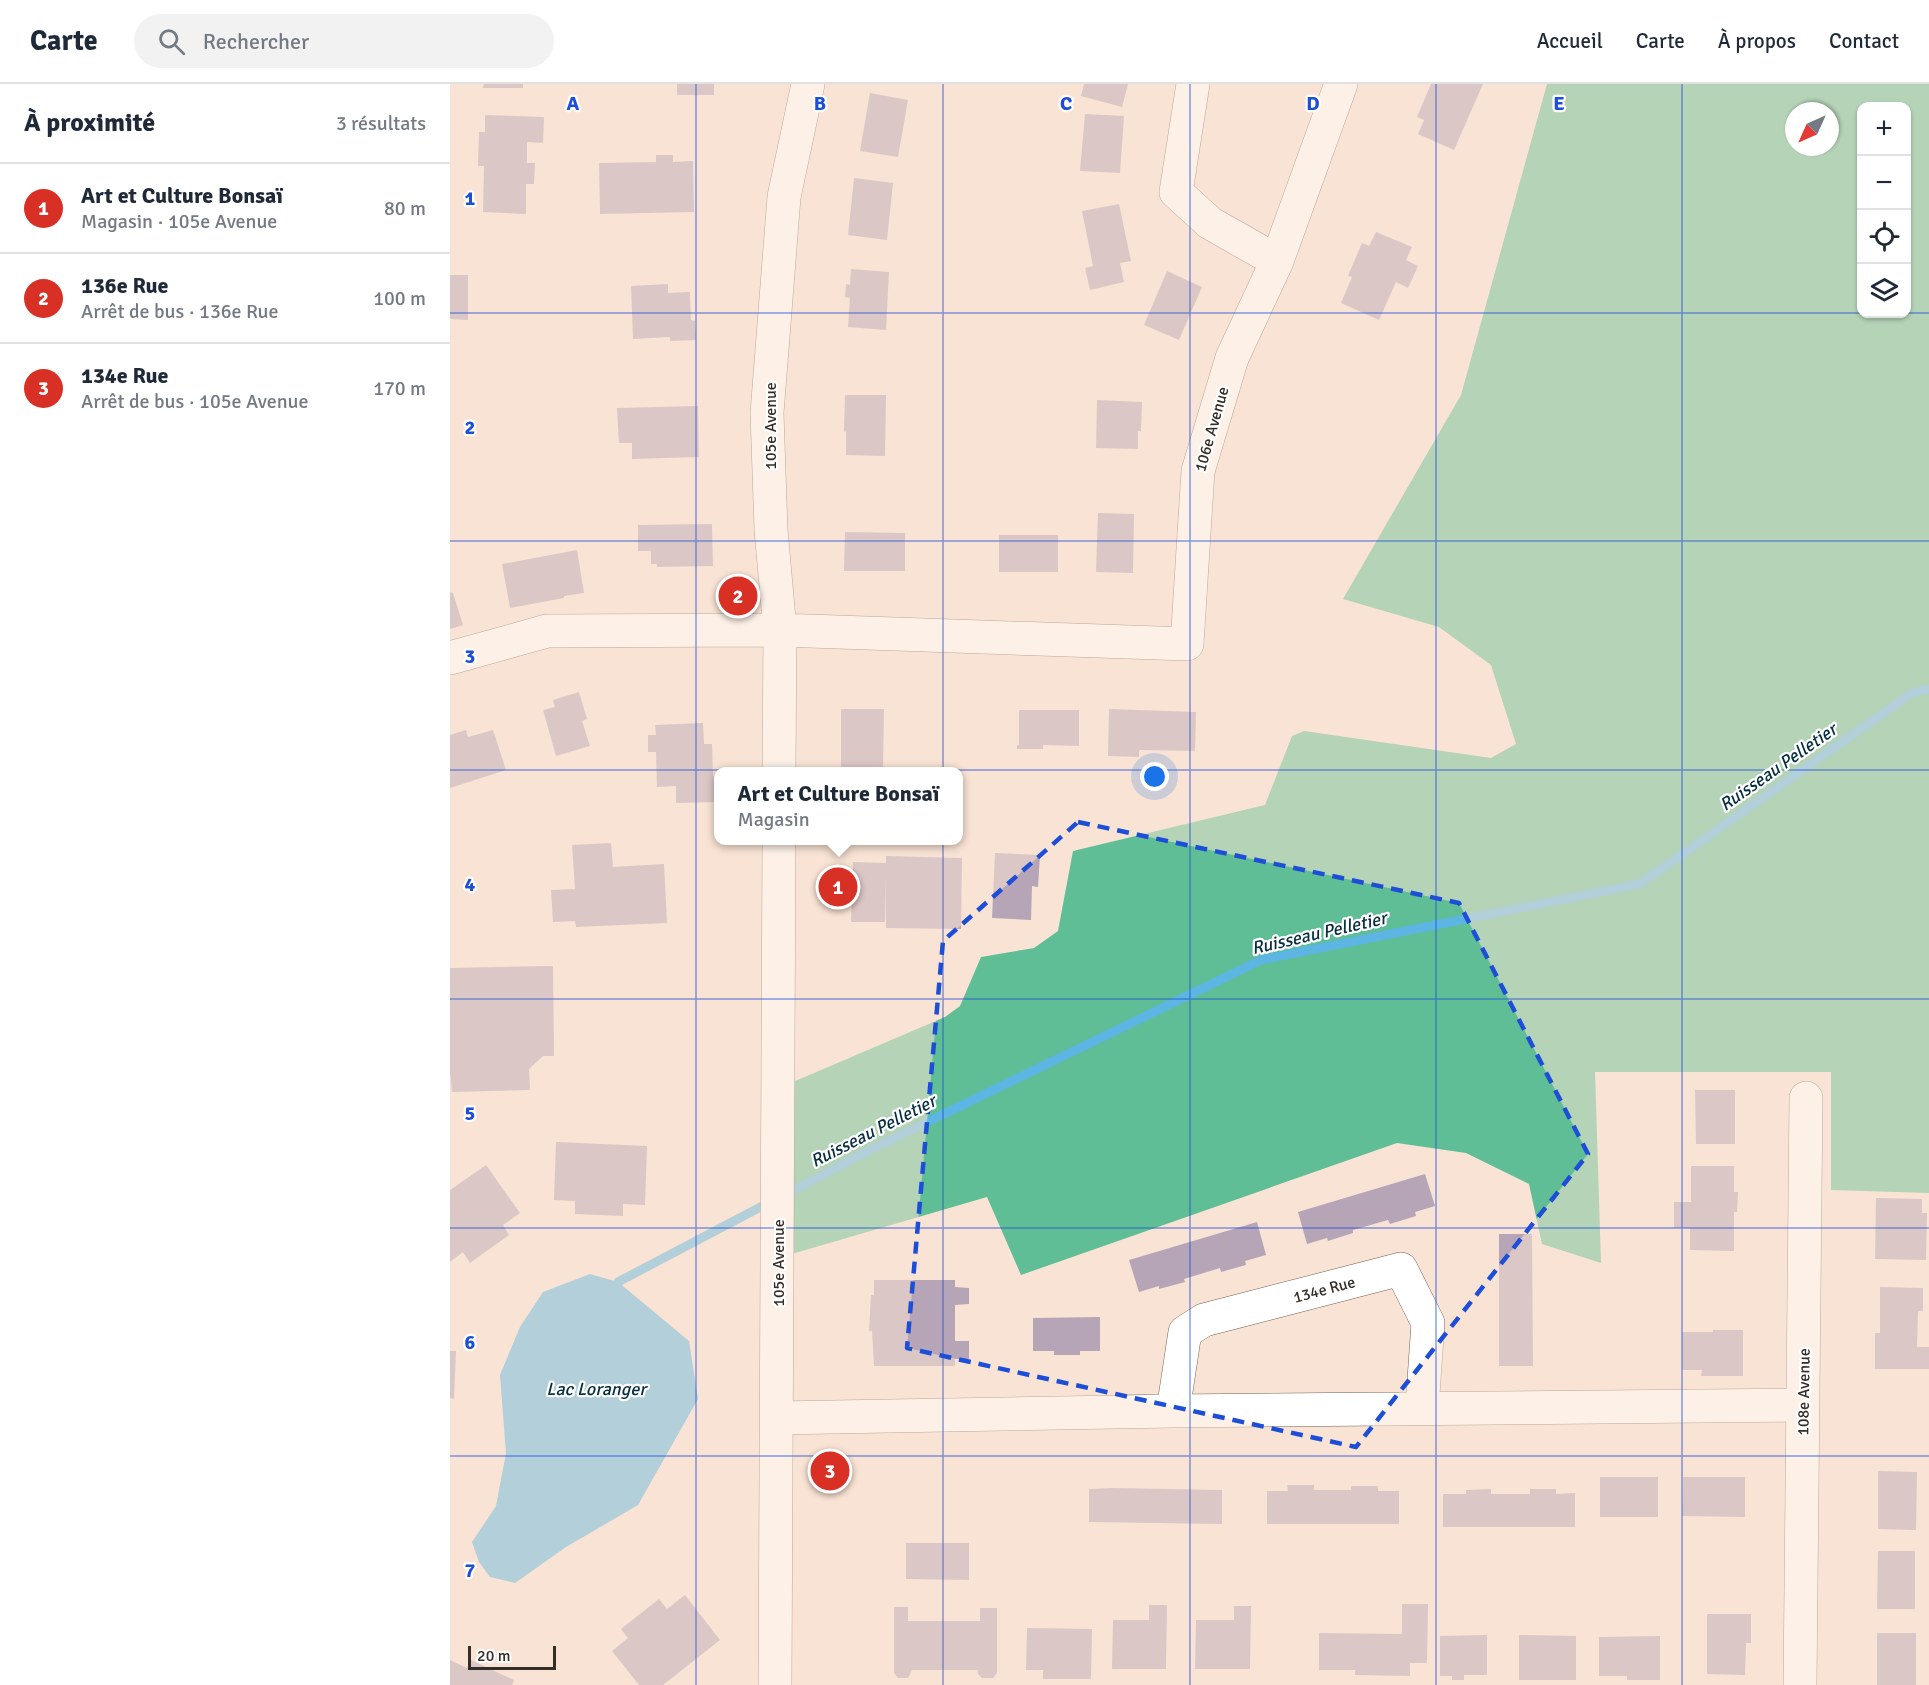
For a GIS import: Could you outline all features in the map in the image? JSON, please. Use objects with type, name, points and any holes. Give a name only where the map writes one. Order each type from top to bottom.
[{"type":"street","name":"105e Avenue","points":[[779,767],[780,630],[771,530],[767,412],[784,198],[808,84]]},
{"type":"street","points":[[1193,84],[1176,192],[1210,223],[1277,261]]},
{"type":"street","name":"106e Avenue","points":[[780,630],[1187,644],[1198,471],[1232,358],[1277,261],[1341,84]]},
{"type":"street","points":[[450,658],[547,631],[780,630]]},
{"type":"street","name":"105e Avenue","points":[[775,1685],[779,845]]},
{"type":"street","name":"108e Avenue","points":[[1800,1685],[1806,1098]]},
{"type":"street","name":"134e Rue","points":[[1173,1411],[1185,1332],[1204,1320],[1401,1269],[1428,1323],[1422,1408]]},
{"type":"street","points":[[777,1418],[1173,1411],[1803,1405]]},
{"type":"highlighted area","points":[[1078,822],[1459,903],[1588,1154],[1356,1447],[907,1348],[943,941]]},
{"type":"green space","points":[[1547,84],[1929,84],[1929,1193],[1831,1190],[1831,1072],[1595,1072],[1601,1263],[1542,1244],[1529,1184],[1466,1153],[1397,1143],[1021,1275],[987,1197],[778,1258],[779,1088],[945,1017],[960,1006],[981,957],[1034,948],[1058,931],[1073,851],[1265,805],[1292,736],[1304,731],[1491,758],[1516,744],[1491,665],[1439,627],[1343,599],[1461,395]]},
{"type":"water","name":"Lac Loranger","points":[[590,1274],[618,1282],[689,1341],[698,1399],[638,1505],[566,1547],[515,1583],[490,1577],[479,1562],[472,1542],[496,1506],[506,1453],[500,1375],[520,1327],[543,1292]]},
{"type":"building","points":[[484,84],[523,84],[523,88],[483,88]]},
{"type":"building","points":[[677,84],[714,84],[714,95],[677,95]]},
{"type":"building","points":[[1084,84],[1128,84],[1122,107],[1081,96]]},
{"type":"building","points":[[1431,84],[1483,84],[1454,150],[1418,134],[1424,120],[1417,117]]},
{"type":"building","points":[[870,93],[908,100],[898,157],[860,151]]},
{"type":"building","points":[[1085,114],[1124,116],[1120,173],[1080,171]]},
{"type":"building","points":[[485,115],[544,117],[543,143],[527,142],[527,163],[535,163],[534,184],[526,184],[526,214],[483,212],[484,166],[478,166],[479,132],[485,132]]},
{"type":"building","points":[[656,155],[673,155],[673,162],[693,161],[694,212],[600,214],[599,163],[656,162]]},
{"type":"building","points":[[854,178],[893,183],[887,240],[848,235]]},
{"type":"building","points":[[1119,204],[1131,261],[1120,263],[1124,282],[1090,290],[1085,268],[1093,266],[1082,211]]},
{"type":"building","points":[[1376,232],[1412,247],[1406,260],[1418,266],[1408,288],[1396,282],[1379,320],[1341,303],[1352,277],[1348,276],[1362,243],[1369,246]]},
{"type":"building","points":[[851,269],[889,272],[886,330],[848,327],[850,298],[845,297],[846,284],[850,285]]},
{"type":"building","points":[[1167,271],[1202,287],[1179,340],[1144,325]]},
{"type":"building","points":[[450,275],[468,275],[468,320],[450,319]]},
{"type":"building","points":[[668,284],[668,293],[690,292],[691,320],[695,321],[696,340],[670,341],[670,337],[633,339],[631,286]]},
{"type":"building","points":[[845,395],[886,395],[885,456],[846,455]]},
{"type":"building","points":[[1097,400],[1142,402],[1138,449],[1096,448]]},
{"type":"building","points":[[698,406],[699,457],[632,459],[632,443],[619,443],[617,408]]},
{"type":"building","points":[[1098,513],[1134,514],[1133,573],[1096,572]]},
{"type":"building","points":[[712,524],[713,566],[657,567],[657,564],[651,564],[651,551],[638,551],[638,525]]},
{"type":"building","points":[[845,532],[905,533],[905,571],[844,571]]},
{"type":"building","points":[[999,535],[1058,535],[1058,572],[999,572]]},
{"type":"building","points":[[577,550],[584,593],[510,608],[502,564]]},
{"type":"building","points":[[450,592],[453,593],[463,625],[450,629]]},
{"type":"building","points":[[579,692],[587,719],[582,721],[590,746],[556,756],[543,710],[555,707],[553,700]]},
{"type":"building","points":[[841,709],[884,709],[883,767],[841,767]]},
{"type":"building","points":[[1109,709],[1196,712],[1195,751],[1139,750],[1139,757],[1108,756]]},
{"type":"building","points":[[1019,710],[1079,710],[1079,746],[1043,745],[1043,749],[1017,749]]},
{"type":"building","points":[[703,723],[704,744],[712,744],[714,802],[676,803],[676,786],[657,787],[656,752],[648,752],[648,735],[656,735],[655,725]]},
{"type":"building","points":[[466,730],[468,737],[493,730],[506,770],[450,788],[450,735]]},
{"type":"building","points":[[611,843],[613,867],[664,864],[667,923],[576,927],[575,921],[553,922],[551,890],[575,889],[572,845]]},
{"type":"building","points":[[995,853],[1040,855],[1038,887],[1032,886],[1031,920],[992,918]]},
{"type":"building","points":[[886,856],[962,858],[961,929],[886,928],[886,878],[885,922],[851,922],[853,862],[886,863]]},
{"type":"building","points":[[553,966],[554,1056],[543,1056],[529,1069],[530,1090],[452,1092],[450,968]]},
{"type":"building","points":[[1695,1090],[1735,1090],[1735,1144],[1696,1144]]},
{"type":"building","points":[[556,1142],[647,1146],[645,1205],[623,1204],[623,1216],[575,1214],[575,1201],[554,1200]]},
{"type":"building","points":[[486,1165],[520,1213],[503,1225],[509,1235],[470,1263],[463,1252],[450,1262],[450,1190]]},
{"type":"building","points":[[1691,1166],[1734,1166],[1734,1192],[1738,1192],[1737,1212],[1734,1212],[1734,1251],[1690,1250],[1690,1228],[1674,1228],[1674,1202],[1691,1202]]},
{"type":"building","points":[[1425,1174],[1435,1206],[1415,1212],[1416,1216],[1390,1224],[1388,1220],[1353,1230],[1353,1233],[1328,1241],[1327,1238],[1307,1244],[1298,1212]]},
{"type":"building","points":[[1876,1198],[1922,1199],[1922,1213],[1927,1213],[1926,1260],[1875,1259]]},
{"type":"building","points":[[1257,1222],[1266,1255],[1245,1261],[1246,1265],[1221,1272],[1220,1268],[1184,1279],[1185,1282],[1139,1292],[1129,1260]]},
{"type":"building","points":[[1499,1234],[1532,1234],[1533,1366],[1499,1366]]},
{"type":"building","points":[[874,1280],[955,1280],[955,1287],[969,1288],[969,1304],[955,1305],[955,1341],[969,1341],[969,1359],[955,1359],[955,1366],[874,1366],[872,1331],[869,1331]]},
{"type":"building","points":[[1880,1287],[1923,1288],[1923,1311],[1918,1311],[1917,1347],[1929,1347],[1929,1369],[1875,1369],[1875,1333],[1880,1333]]},
{"type":"building","points":[[1100,1317],[1100,1351],[1080,1351],[1080,1355],[1054,1355],[1054,1351],[1033,1351],[1033,1318]]},
{"type":"building","points":[[1713,1330],[1743,1330],[1743,1376],[1701,1376],[1702,1370],[1682,1370],[1682,1332],[1713,1332]]},
{"type":"building","points":[[450,1351],[456,1351],[454,1399],[450,1398]]},
{"type":"building","points":[[1878,1471],[1917,1472],[1916,1530],[1878,1529]]},
{"type":"building","points":[[1600,1477],[1658,1477],[1658,1517],[1600,1517]]},
{"type":"building","points":[[1683,1477],[1745,1477],[1745,1517],[1682,1516]]},
{"type":"building","points":[[1287,1485],[1314,1485],[1314,1490],[1351,1490],[1351,1486],[1378,1486],[1378,1491],[1399,1491],[1399,1524],[1267,1524],[1267,1491],[1288,1491]]},
{"type":"building","points":[[1089,1489],[1222,1490],[1222,1524],[1089,1522]]},
{"type":"building","points":[[1491,1489],[1491,1494],[1530,1494],[1530,1489],[1556,1489],[1556,1494],[1575,1493],[1575,1527],[1443,1527],[1443,1494],[1466,1494],[1466,1490]]},
{"type":"building","points":[[906,1543],[969,1543],[969,1580],[906,1579]]},
{"type":"building","points":[[1878,1551],[1915,1551],[1915,1609],[1877,1609]]},
{"type":"building","points":[[685,1595],[720,1640],[663,1685],[639,1685],[612,1651],[628,1638],[621,1629],[659,1599],[667,1609]]},
{"type":"building","points":[[1402,1604],[1428,1604],[1427,1663],[1410,1663],[1410,1676],[1355,1675],[1355,1670],[1319,1670],[1319,1633],[1402,1634]]},
{"type":"building","points":[[1149,1605],[1167,1605],[1166,1669],[1112,1669],[1113,1620],[1149,1620]]},
{"type":"building","points":[[1234,1606],[1251,1606],[1250,1669],[1195,1669],[1196,1620],[1234,1620]]},
{"type":"building","points":[[894,1607],[908,1607],[908,1621],[980,1621],[980,1608],[997,1608],[997,1673],[993,1678],[982,1678],[978,1670],[912,1670],[908,1678],[898,1678],[894,1673]]},
{"type":"building","points":[[1707,1614],[1751,1614],[1751,1643],[1746,1643],[1745,1675],[1707,1674]]},
{"type":"building","points":[[1027,1628],[1092,1629],[1091,1679],[1043,1679],[1043,1670],[1026,1670]]},
{"type":"building","points":[[1877,1633],[1916,1633],[1916,1685],[1877,1685]]},
{"type":"building","points":[[1487,1635],[1487,1675],[1464,1675],[1464,1680],[1452,1680],[1452,1676],[1440,1676],[1440,1636]]},
{"type":"building","points":[[1519,1635],[1576,1636],[1576,1680],[1519,1680]]},
{"type":"building","points":[[1660,1636],[1660,1680],[1627,1680],[1627,1676],[1599,1676],[1599,1637]]},
{"type":"building","points":[[450,1660],[467,1668],[471,1660],[514,1680],[512,1685],[450,1685]]},
{"type":"waterway","name":"Ruisseau Pelletier","points":[[785,1195],[870,1150],[1261,960],[1640,884],[1912,693],[1929,689]]},
{"type":"waterway","name":"Ruisseau Pelletier","points":[[618,1282],[770,1202]]},
{"type":"place","name":"136e Rue","points":[[738,596]]},
{"type":"place","name":"Art et Culture Bonsaï","points":[[838,887]]},
{"type":"place","name":"134e Rue","points":[[830,1471]]}]
